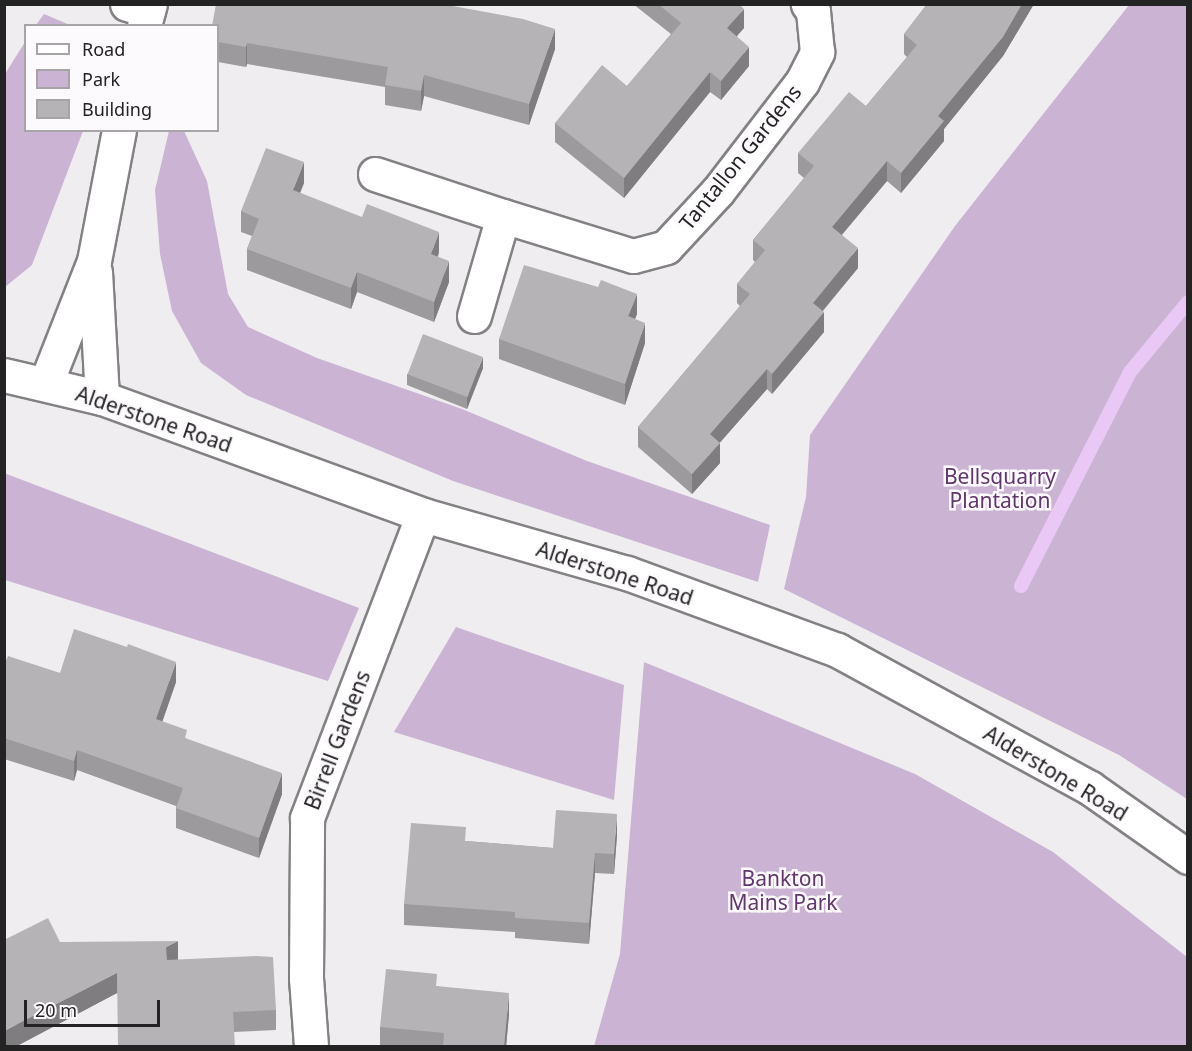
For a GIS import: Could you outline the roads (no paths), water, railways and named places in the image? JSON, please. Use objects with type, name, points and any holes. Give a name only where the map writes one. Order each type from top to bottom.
[{"type":"street","name":"Tantallon Gardens","points":[[375,174],[633,256],[666,247],[718,192],[802,82],[817,52],[813,11],[808,4]]},
{"type":"street","points":[[46,383],[94,261],[119,132]]},
{"type":"street","points":[[474,316],[502,216]]},
{"type":"street","points":[[94,261],[102,398]]},
{"type":"street","name":"Alderstone Road","points":[[4,375],[46,383],[102,398],[423,515],[627,573],[837,650],[1090,788],[1188,857]]},
{"type":"street","name":"Birrell Gardens","points":[[311,1047],[306,978],[307,818],[423,515]]},
{"type":"waterway","points":[[1021,586],[1130,372],[1188,302]]},
{"type":"park label","name":"Bellsquarry Plantation","points":[[1000,488]]},
{"type":"park label","name":"Bankton Mains Park","points":[[783,890]]}]
